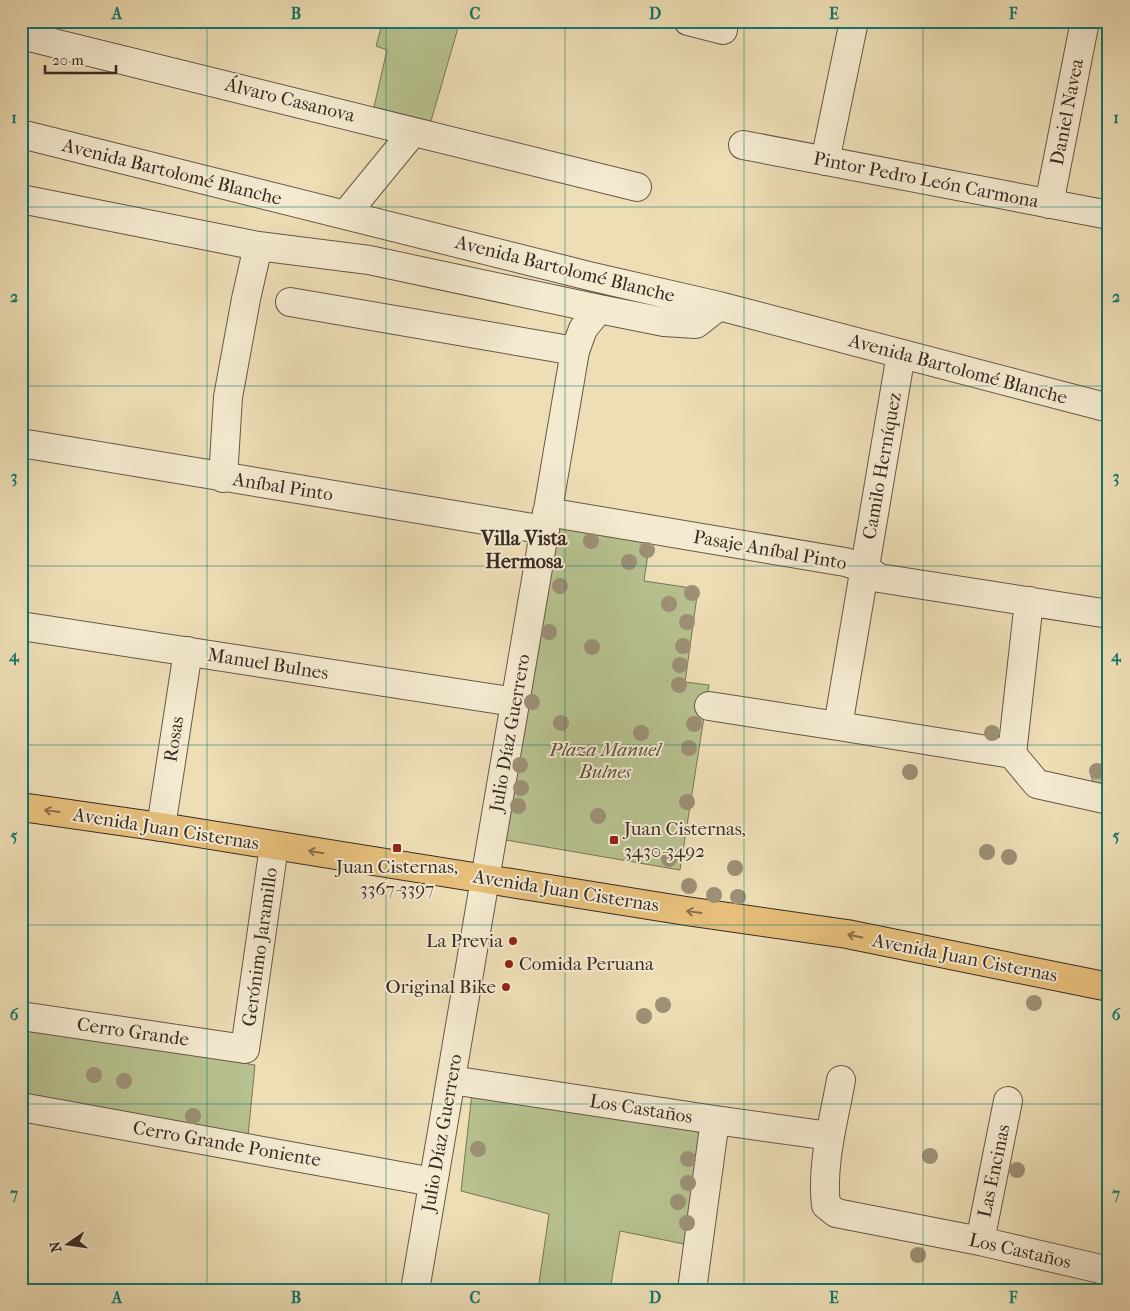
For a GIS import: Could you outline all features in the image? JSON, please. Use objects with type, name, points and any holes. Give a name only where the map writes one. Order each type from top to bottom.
[{"type":"main road","name":"Avenida Juan Cisternas","points":[[22,812],[161,827],[696,912],[847,934],[1109,987]]},
{"type":"street","points":[[688,21],[723,30]]},
{"type":"street","points":[[825,161],[854,21]]},
{"type":"street","name":"Daniel Navea","points":[[1048,204],[1086,21]]},
{"type":"street","name":"Álvaro Casanova","points":[[21,35],[638,187]]},
{"type":"street","points":[[345,215],[413,132]]},
{"type":"street","name":"Avenida Bartolomé Blanche","points":[[21,134],[580,274],[719,306],[1109,408]]},
{"type":"street","name":"Pintor Pedro León Carmona","points":[[743,145],[1109,215]]},
{"type":"street","name":"Avenida Bartolomé Blanche","points":[[21,199],[258,246],[369,260],[599,309]]},
{"type":"street","points":[[223,478],[228,397],[258,246]]},
{"type":"street","points":[[290,302],[575,351]]},
{"type":"street","points":[[599,309],[664,322],[696,324],[719,306]]},
{"type":"street","name":"Julio Díaz Guerrero","points":[[417,1290],[433,1182],[575,351],[583,329],[599,309]]},
{"type":"street","name":"Camilo Herníquez","points":[[838,726],[901,354]]},
{"type":"street","name":"Aníbal Pinto","points":[[21,443],[223,478],[546,521]]},
{"type":"street","name":"Pasaje Aníbal Pinto","points":[[546,521],[845,562],[864,568],[880,578],[1109,614]]},
{"type":"street","points":[[1012,754],[1029,601]]},
{"type":"street","name":"Manuel Bulnes","points":[[21,626],[515,702]]},
{"type":"street","name":"Rosas","points":[[161,827],[188,651]]},
{"type":"street","points":[[709,706],[1012,754],[1037,784],[1109,800]]},
{"type":"street","name":"Gerónimo Jaramillo","points":[[245,1049],[274,846]]},
{"type":"street","name":"Cerro Grande","points":[[21,1016],[245,1049]]},
{"type":"street","name":"Los Castaños","points":[[451,1080],[830,1136]]},
{"type":"street","name":"Los Castaños","points":[[841,1080],[830,1136],[824,1191],[826,1205],[836,1213],[980,1241],[1109,1271]]},
{"type":"street","name":"Las Encinas","points":[[980,1241],[1008,1102]]},
{"type":"street","name":"Cerro Grande Poniente","points":[[21,1107],[433,1182]]},
{"type":"street","points":[[692,1290],[715,1120]]},
{"type":"green space","points":[[383,21],[460,21],[431,121],[374,107],[387,50],[376,46]]},
{"type":"green space","name":"Plaza Manuel Bulnes","points":[[553,522],[650,540],[644,581],[698,589],[685,682],[709,685],[680,870],[500,839]]},
{"type":"green space","points":[[1094,767],[1109,767],[1109,786],[1093,782],[1091,776]]},
{"type":"green space","points":[[23,1027],[255,1065],[248,1136],[28,1097],[23,1057]]},
{"type":"green space","points":[[472,1093],[695,1128],[705,1146],[689,1245],[620,1231],[610,1290],[538,1290],[549,1214],[461,1191]]},
{"type":"place","name":"Juan Cisternas, 3430-3492","points":[[614,840]]},
{"type":"place","name":"Juan Cisternas, 3367-3397","points":[[397,848]]},
{"type":"place","name":"La Previa","points":[[513,941]]},
{"type":"place","name":"Comida Peruana","points":[[509,964]]},
{"type":"place","name":"Original Bike","points":[[506,987]]},
{"type":"district","name":"Villa Vista Hermosa","points":[[524,550]]}]
